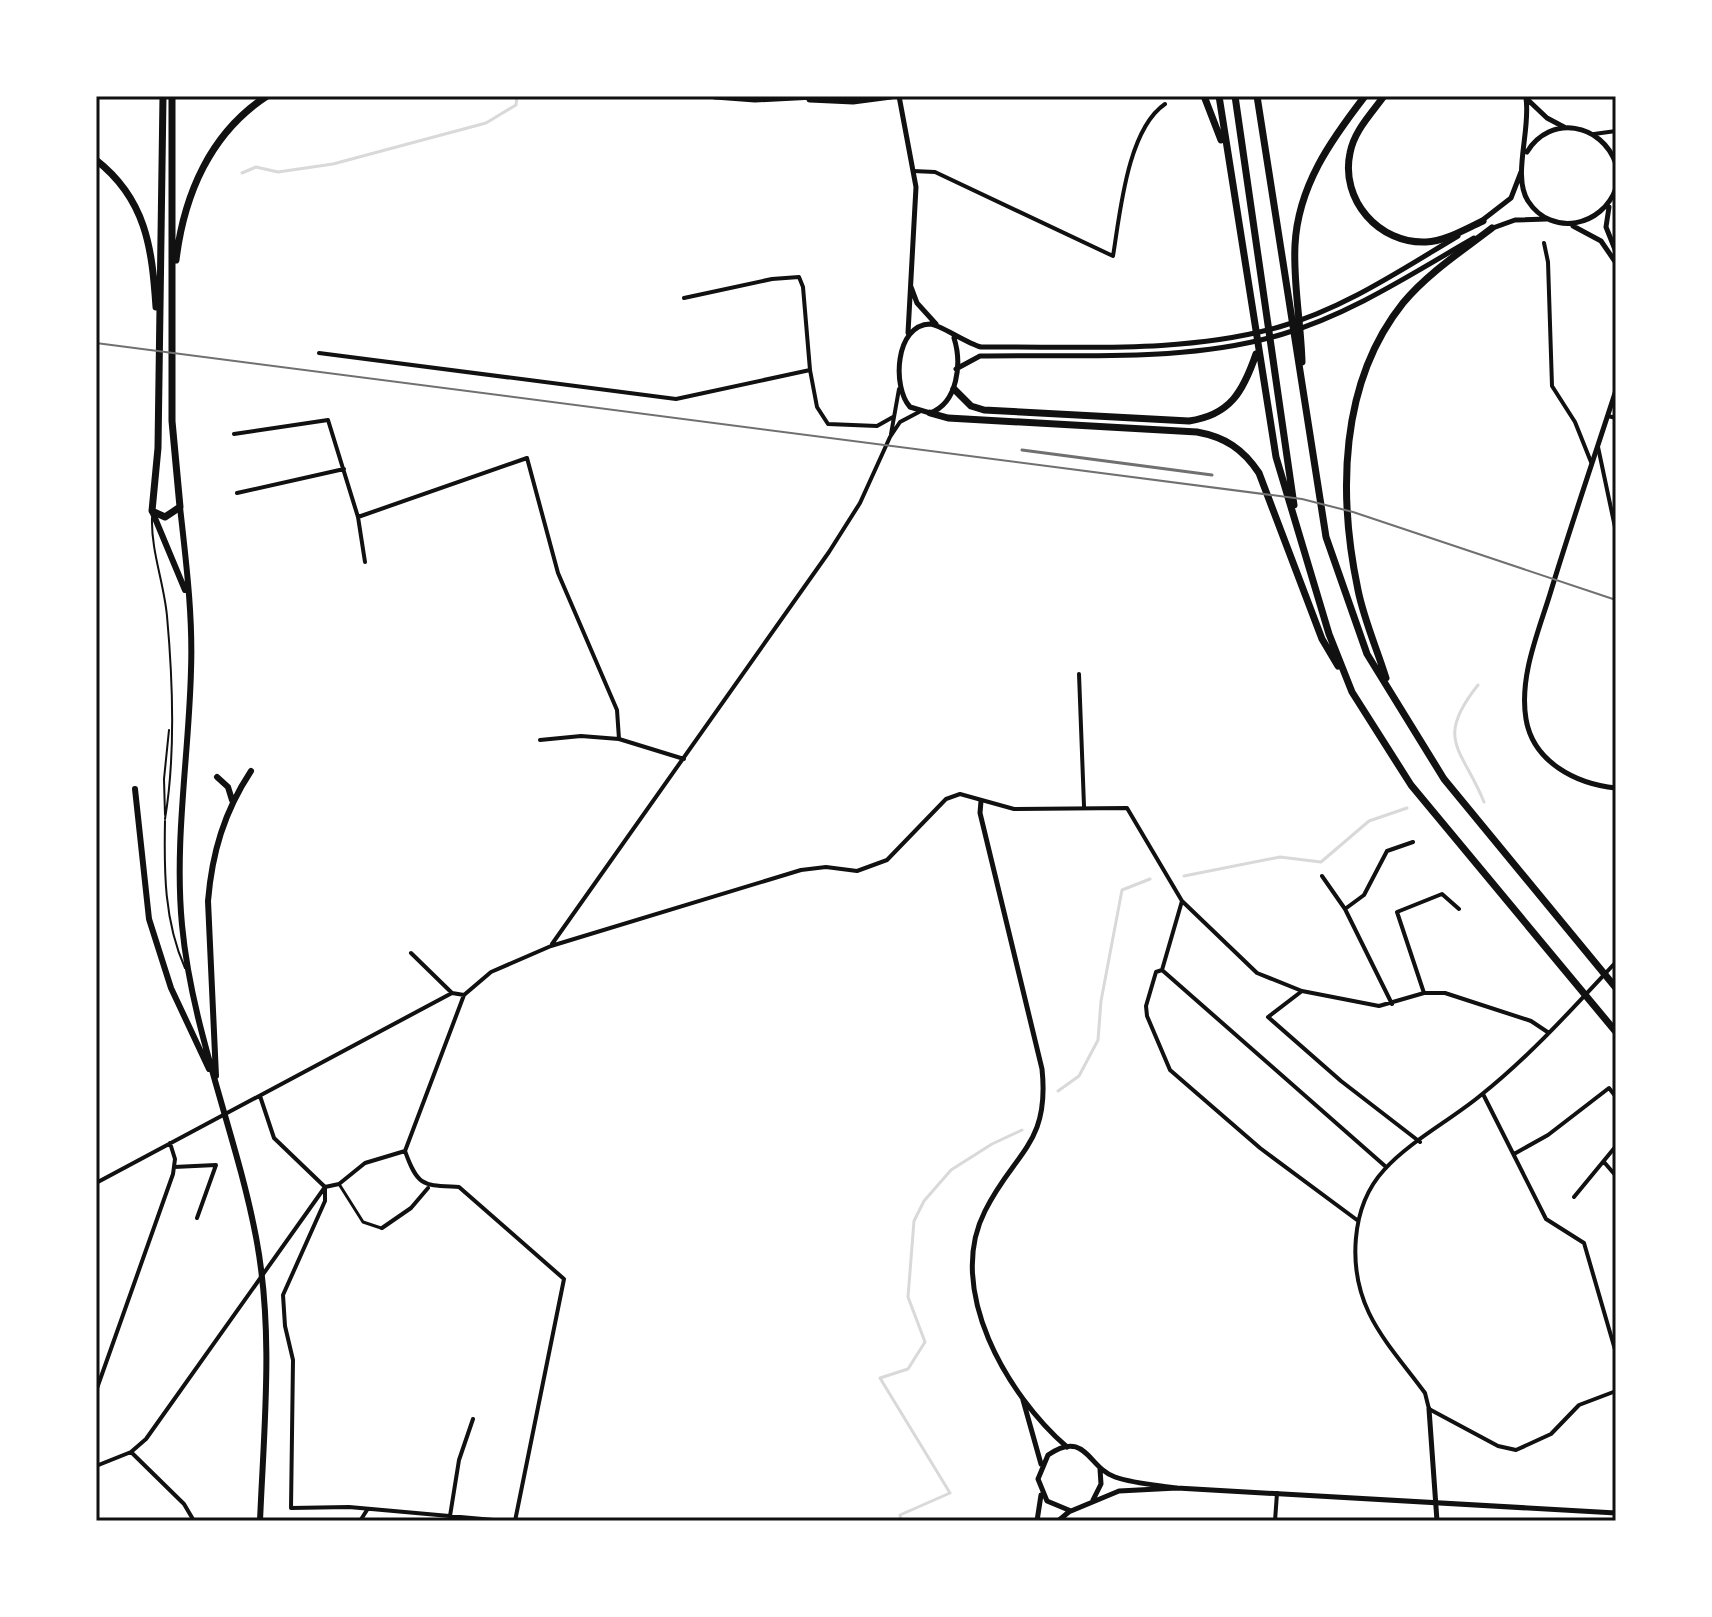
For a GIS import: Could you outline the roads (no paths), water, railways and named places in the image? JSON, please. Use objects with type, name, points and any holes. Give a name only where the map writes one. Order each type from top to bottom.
[{"type":"highway","points":[[173,282],[182,224],[201,169],[226,131],[267,96]]},
{"type":"highway","points":[[715,96],[853,101],[890,96]]},
{"type":"highway","points":[[803,98],[814,96]]},
{"type":"highway","points":[[1204,96],[1218,126],[1230,177]]},
{"type":"highway","points":[[1219,96],[1276,457],[1329,634],[1352,692]]},
{"type":"highway","points":[[1235,96],[1285,454],[1303,551]]},
{"type":"highway","points":[[1257,96],[1286,299],[1303,384],[1326,537],[1367,654],[1444,779],[1616,988]]},
{"type":"highway","points":[[1303,384],[1295,266],[1298,221],[1319,162],[1365,96]]},
{"type":"highway","points":[[1384,96],[1357,132],[1349,154],[1351,190],[1368,220],[1396,238],[1428,242],[1483,221]]},
{"type":"highway","points":[[167,99],[173,282],[172,403],[191,648],[179,862],[182,927],[190,979]]},
{"type":"highway","points":[[167,99],[152,511],[175,561],[186,598],[188,673],[176,887],[182,952],[251,1213],[264,1298],[266,1389],[260,1521]]},
{"type":"highway","points":[[96,160],[122,185],[147,229],[160,323]]},
{"type":"highway","points":[[1389,688],[1358,593],[1348,525],[1346,467],[1354,407],[1373,350],[1403,303],[1438,269],[1492,228]]},
{"type":"highway","points":[[954,389],[971,406],[984,410],[1189,421],[1216,415],[1235,401],[1247,381],[1257,352]]},
{"type":"highway","points":[[930,413],[948,418],[1197,432],[1225,439],[1245,454],[1259,473],[1322,639],[1411,785],[1616,1032]]},
{"type":"highway","points":[[152,511],[168,517],[180,507]]},
{"type":"highway","points":[[216,1084],[208,901],[212,859],[232,800],[251,771]]},
{"type":"highway","points":[[217,777],[228,787],[232,800]]},
{"type":"highway","points":[[135,789],[144,887],[153,931],[171,988],[216,1084]]},
{"type":"main road","points":[[899,96],[913,171],[916,209],[908,334]]},
{"type":"main road","points":[[909,282],[917,303],[937,325],[954,338],[981,347],[1216,344],[1282,327],[1332,307],[1483,221],[1511,198],[1525,156],[1529,116],[1525,97]]},
{"type":"main road","points":[[1525,97],[1547,118],[1565,127],[1594,134],[1605,142],[1616,164]]},
{"type":"main road","points":[[1525,156],[1541,136],[1565,127]]},
{"type":"main road","points":[[1521,172],[1527,199],[1547,219]]},
{"type":"main road","points":[[1616,188],[1606,227],[1616,252]]},
{"type":"main road","points":[[1564,224],[1590,220],[1610,202]]},
{"type":"main road","points":[[955,370],[980,356],[1216,344],[1284,334],[1328,317],[1492,228],[1532,217],[1564,224],[1601,241],[1616,263]]},
{"type":"main road","points":[[937,325],[916,327],[903,344],[899,389],[910,407],[919,412],[930,413],[948,402],[954,389],[957,348],[954,338]]},
{"type":"main road","points":[[1616,390],[1532,649],[1526,717],[1534,741],[1553,764],[1581,780],[1616,788]]},
{"type":"main road","points":[[981,801],[980,813],[1044,1084],[1038,1130],[986,1208],[977,1227],[971,1263],[972,1292],[978,1316],[1022,1396],[1067,1447]]},
{"type":"main road","points":[[1022,1396],[1041,1464],[1038,1479],[1042,1494],[1037,1521]]},
{"type":"main road","points":[[1429,1409],[1437,1521]]},
{"type":"main road","points":[[1041,1464],[1056,1449],[1067,1447],[1086,1451],[1118,1478],[1177,1488]]},
{"type":"main road","points":[[1092,1501],[1101,1484],[1099,1465]]},
{"type":"main road","points":[[1058,1521],[1071,1511],[1119,1491],[1177,1488],[1616,1513]]},
{"type":"main road","points":[[1042,1494],[1054,1507],[1071,1511]]},
{"type":"street","points":[[913,171],[935,172],[1113,256],[1130,168],[1155,110],[1165,104]]},
{"type":"street","points":[[1594,134],[1616,131]]},
{"type":"street","points":[[1544,243],[1548,262],[1552,386],[1575,422],[1592,464]]},
{"type":"street","points":[[684,298],[772,279],[799,277],[817,407],[828,424],[877,426],[893,417]]},
{"type":"street","points":[[319,353],[676,399],[810,370]]},
{"type":"street","points":[[890,437],[899,389]]},
{"type":"street","points":[[551,946],[829,552],[876,471],[900,422],[919,412]]},
{"type":"street","points":[[1608,416],[1616,418]]},
{"type":"street","points":[[234,434],[328,420],[358,517],[365,562]]},
{"type":"street","points":[[1598,447],[1616,532]]},
{"type":"street","points":[[358,517],[527,458],[558,573],[617,710],[619,739]]},
{"type":"street","points":[[237,493],[344,469]]},
{"type":"street","points":[[1079,674],[1084,806]]},
{"type":"street","points":[[540,740],[581,736],[619,739],[684,759]]},
{"type":"street","points":[[515,1521],[564,1279],[459,1187],[429,1188],[418,1180],[405,1151],[464,995],[491,972],[551,946],[801,870],[826,867],[857,871],[887,860],[946,799],[960,794],[1014,809],[1127,808],[1182,901],[1257,973],[1302,991],[1379,1006],[1424,993],[1445,993],[1531,1021],[1549,1033]]},
{"type":"street","points":[[1345,909],[1364,895],[1387,851],[1413,842]]},
{"type":"street","points":[[1322,876],[1345,909],[1392,1004]]},
{"type":"street","points":[[1424,993],[1397,912],[1442,894],[1459,909]]},
{"type":"street","points":[[1162,970],[1182,901]]},
{"type":"street","points":[[411,953],[452,993],[464,995]]},
{"type":"street","points":[[1616,962],[1567,1016],[1483,1094],[1386,1167],[1367,1192],[1357,1220],[1359,1277],[1369,1313],[1425,1393],[1429,1409],[1498,1446],[1516,1450],[1551,1434],[1579,1405],[1616,1391]]},
{"type":"street","points":[[1162,970],[1386,1167]]},
{"type":"street","points":[[1162,970],[1156,972],[1146,1006],[1150,1026],[1170,1070],[1260,1148],[1357,1220]]},
{"type":"street","points":[[1302,991],[1268,1017],[1341,1081],[1420,1142]]},
{"type":"street","points":[[96,1183],[452,993]]},
{"type":"street","points":[[1514,1154],[1548,1135],[1609,1088],[1616,1097]]},
{"type":"street","points":[[1483,1094],[1546,1219],[1584,1243],[1616,1353]]},
{"type":"street","points":[[260,1096],[274,1138],[325,1187],[327,1194],[283,1295],[285,1326],[293,1360],[291,1508],[367,1510],[505,1521]]},
{"type":"street","points":[[96,1391],[174,1167],[170,1143]]},
{"type":"street","points":[[1574,1197],[1616,1146]]},
{"type":"street","points":[[96,1466],[131,1452],[146,1439],[325,1187],[339,1184],[365,1163],[405,1151]]},
{"type":"street","points":[[1604,1162],[1616,1176]]},
{"type":"street","points":[[174,1167],[216,1165],[197,1218]]},
{"type":"street","points":[[339,1184],[363,1222],[382,1228],[411,1208],[429,1188]]},
{"type":"street","points":[[450,1516],[459,1460],[473,1419]]},
{"type":"street","points":[[131,1452],[184,1504],[194,1521]]},
{"type":"street","points":[[1275,1521],[1277,1493]]},
{"type":"street","points":[[360,1521],[367,1510]]},
{"type":"lane","points":[[152,511],[153,542],[167,613],[172,756],[165,819]]},
{"type":"lane","points":[[170,725],[164,779],[166,895],[176,944],[190,979]]},
{"type":"waterway","points":[[242,173],[256,167],[278,172],[333,164],[486,123],[516,105],[517,96]]},
{"type":"waterway","points":[[1478,685],[1457,719],[1455,732],[1456,744],[1484,802]]},
{"type":"waterway","points":[[1184,876],[1280,857],[1321,862],[1369,821],[1407,808]]},
{"type":"waterway","points":[[1058,1091],[1079,1076],[1098,1040],[1101,1001],[1122,890],[1150,879]]},
{"type":"waterway","points":[[901,1521],[900,1515],[950,1493],[880,1378],[908,1369],[925,1342],[908,1297],[914,1221],[924,1201],[951,1170],[992,1144],[1022,1130]]},
{"type":"tram line","points":[[96,343],[1302,499],[1353,512],[1616,600]]},
{"type":"railway","points":[[1022,450],[1212,475]]}]
